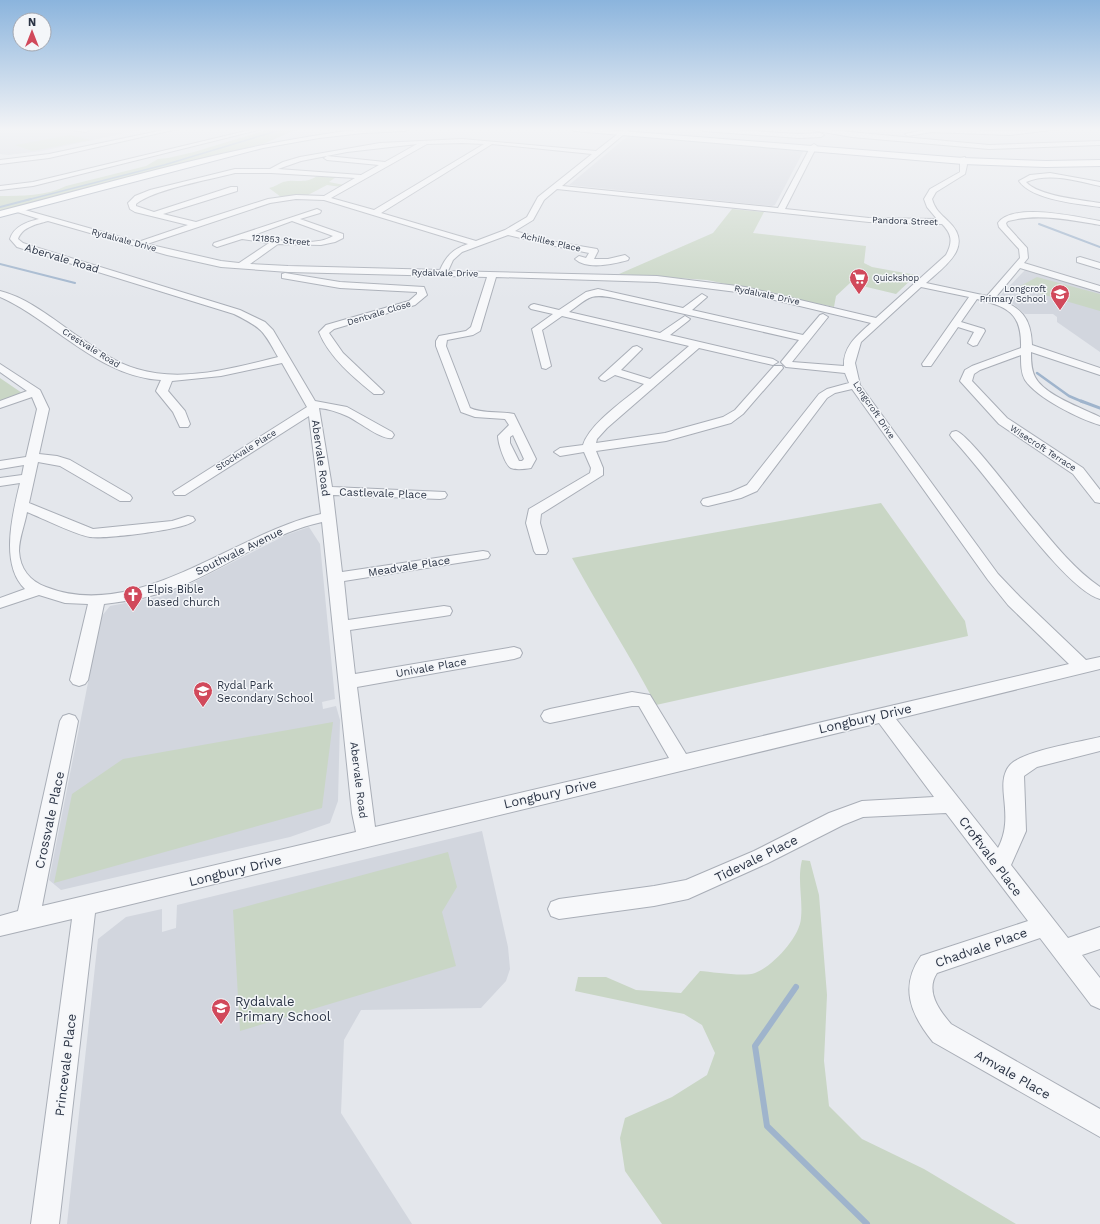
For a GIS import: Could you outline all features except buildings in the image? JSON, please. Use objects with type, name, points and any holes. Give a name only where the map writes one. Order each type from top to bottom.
[{"type":"main road","points":[[0,214],[106,186]]},
{"type":"street","points":[[0,188],[16,186]]},
{"type":"street","points":[[174,186],[138,198],[132,203],[133,207],[138,210],[198,225]]},
{"type":"street","points":[[325,198],[346,186]]},
{"type":"street","points":[[375,213],[419,186]]},
{"type":"street","points":[[780,211],[793,186]]},
{"type":"street","name":"Longcroft Drive","points":[[940,186],[933,190],[928,198],[931,208],[945,222],[954,235],[955,247],[950,256],[857,341],[852,351],[849,370],[856,385],[993,577],[1014,601],[1091,665]]},
{"type":"street","points":[[1025,186],[1040,193],[1100,205]]},
{"type":"street","points":[[444,273],[449,259],[459,250],[474,243],[508,232],[530,218],[538,202],[555,187]]},
{"type":"street","name":"Pandora Street","points":[[555,187],[869,220],[945,222]]},
{"type":"street","points":[[154,214],[234,189]]},
{"type":"street","points":[[139,244],[278,199],[307,197],[325,198],[474,243]]},
{"type":"street","name":"Rydalvale Drive","points":[[15,210],[191,258],[240,266],[266,268],[627,277],[685,281],[765,294],[878,321]]},
{"type":"street","points":[[217,245],[318,211]]},
{"type":"street","points":[[989,299],[1020,265],[1024,258],[1023,248],[1003,227],[1002,223],[1005,220],[1022,215],[1040,215],[1100,223]]},
{"type":"street","name":"Abervale Road","points":[[48,219],[22,229],[17,233],[14,239],[20,245],[29,248],[245,315],[267,329],[311,406],[317,425],[326,491],[362,813],[367,837]]},
{"type":"street","name":"121853 Street","points":[[243,237],[276,242],[313,243],[340,236],[293,219]]},
{"type":"street","name":"Achilles Place","points":[[508,232],[550,243],[594,251],[589,261]]},
{"type":"street","points":[[240,266],[276,242]]},
{"type":"street","points":[[572,253],[573,256],[589,261],[616,261],[625,258]]},
{"type":"street","points":[[1080,260],[1100,266]]},
{"type":"street","points":[[1020,265],[1100,289]]},
{"type":"street","name":"Dentvale Close","points":[[266,268],[277,274],[320,283],[421,289],[422,295],[412,303],[330,327],[324,332],[330,344],[350,365],[355,374],[378,392]]},
{"type":"street","points":[[492,274],[476,329],[470,333],[443,338],[441,341],[441,346],[465,410],[473,413],[504,415],[510,417],[515,426]]},
{"type":"street","points":[[918,284],[989,299],[1012,309],[1021,316],[1024,322],[1028,375],[1036,385],[1057,399],[1100,421]]},
{"type":"street","points":[[546,366],[538,329],[589,294],[598,292],[685,315],[805,338]]},
{"type":"street","name":"Crestvale Road","points":[[0,294],[36,313],[116,365],[149,376],[168,377],[218,373],[285,359]]},
{"type":"street","points":[[927,364],[948,336],[956,321],[974,296]]},
{"type":"street","points":[[663,336],[702,297]]},
{"type":"street","points":[[534,307],[562,312],[782,364],[849,370]]},
{"type":"street","points":[[560,452],[589,443],[608,446],[666,437],[727,420],[739,412],[823,317]]},
{"type":"street","points":[[956,321],[980,331],[973,343]]},
{"type":"street","points":[[589,443],[603,425],[697,344]]},
{"type":"street","points":[[1026,348],[1100,372]]},
{"type":"street","name":"Wisecroft Terrace","points":[[1026,348],[976,368],[969,372],[966,381],[1003,421],[1078,471],[1100,499]]},
{"type":"street","points":[[637,349],[610,375],[652,383]]},
{"type":"street","points":[[0,367],[36,392]]},
{"type":"street","points":[[168,377],[162,392],[179,410],[184,424]]},
{"type":"street","points":[[708,502],[736,495],[752,488],[823,396],[831,391],[856,385]]},
{"type":"street","points":[[0,405],[36,392]]},
{"type":"street","name":"Southvale Avenue","points":[[36,392],[42,401],[43,409],[12,550],[13,564],[18,576],[27,584],[39,590],[69,599],[97,600],[144,592],[174,583],[292,525],[329,516]]},
{"type":"street","points":[[311,406],[333,406],[342,408],[388,435]]},
{"type":"street","name":"Stockvale Place","points":[[180,492],[311,406]]},
{"type":"street","points":[[956,435],[974,454],[1040,538],[1081,582],[1100,594]]},
{"type":"street","points":[[541,551],[533,523],[534,512],[596,475],[598,472],[589,443]]},
{"type":"street","points":[[0,466],[32,459],[57,460],[65,463],[125,498]]},
{"type":"street","points":[[0,482],[28,478]]},
{"type":"street","name":"Castlevale Place","points":[[326,491],[440,495]]},
{"type":"street","points":[[22,505],[91,533],[174,525],[188,520]]},
{"type":"street","name":"Meadvale Place","points":[[335,578],[483,555]]},
{"type":"street","points":[[0,603],[39,590]]},
{"type":"street","points":[[79,680],[97,600]]},
{"type":"street","points":[[341,626],[444,611]]},
{"type":"street","name":"Univale Place","points":[[347,682],[514,653]]},
{"type":"street","name":"Longbury Drive","points":[[0,926],[1091,665]]},
{"type":"street","points":[[550,716],[632,699],[644,700],[681,762]]},
{"type":"street","name":"Croftvale Place","points":[[882,714],[1100,997]]},
{"type":"street","name":"Crossvale Place","points":[[28,920],[70,721]]},
{"type":"street","points":[[999,866],[1011,845],[1016,826],[1012,782],[1015,772],[1022,766],[1032,761],[1100,744]]},
{"type":"street","name":"Tidevale Place","points":[[558,909],[688,890],[761,857],[836,819],[862,809],[951,804]]},
{"type":"street","name":"Princevale Place","points":[[45,1224],[85,905]]},
{"type":"street","name":"Chadvale Place","points":[[930,1019],[921,991],[920,979],[923,971],[929,964],[1044,926]]},
{"type":"street","points":[[1064,950],[1100,938]]},
{"type":"street","name":"Amvale Place","points":[[930,1019],[942,1033],[951,1040],[1100,1124]]},
{"type":"shaded area","points":[[580,186],[785,186],[775,205],[772,206]]},
{"type":"shaded area","name":"Longcroft Primary School","points":[[1026,269],[1100,291],[1100,352],[1057,322],[1057,317],[1053,314],[1025,314],[1013,304],[997,299]]},
{"type":"shaded area","name":"Rydal Park Secondary School","points":[[309,527],[320,544],[335,699],[322,702],[323,709],[336,706],[340,720],[338,801],[330,823],[290,837],[61,890],[49,880],[101,617],[110,606],[162,596],[186,586],[286,535]]},
{"type":"shaded area","name":"Rydalvale Primary School","points":[[482,831],[508,947],[510,969],[506,981],[481,1008],[361,1010],[344,1040],[341,1113],[412,1224],[67,1224],[98,939],[126,917],[162,909],[162,932],[176,928],[177,905]]},
{"type":"green space","points":[[66,186],[100,186],[0,212],[0,196],[42,194]]},
{"type":"green space","points":[[274,186],[325,186],[308,195],[281,197],[269,188]]},
{"type":"green space","points":[[732,209],[764,212],[753,233],[866,246],[864,263],[872,267],[916,275],[896,294],[850,283],[836,296],[834,307],[707,280],[619,274],[713,233]]},
{"type":"green space","points":[[1037,277],[1100,294],[1100,311],[1031,291],[1024,295],[1011,291]]},
{"type":"green space","points":[[0,378],[22,393],[0,401]]},
{"type":"green space","points":[[881,503],[965,621],[968,636],[656,705],[572,558]]},
{"type":"green space","points":[[333,722],[322,808],[54,883],[72,794],[123,759]]},
{"type":"green space","points":[[448,852],[457,887],[442,912],[456,966],[240,1031],[233,910]]},
{"type":"green space","points":[[802,860],[810,861],[819,895],[827,995],[824,1061],[829,1106],[862,1139],[924,1169],[1016,1224],[662,1224],[625,1171],[620,1138],[625,1118],[672,1097],[707,1075],[715,1053],[702,1025],[684,1014],[575,991],[578,977],[606,977],[636,990],[681,993],[700,971],[744,975],[762,970],[777,958],[784,950],[796,934],[799,926],[801,918],[800,874]]},
{"type":"waterway","points":[[27,200],[81,186]]},
{"type":"waterway","points":[[0,207],[31,199]]},
{"type":"waterway","points":[[1039,224],[1100,247]]},
{"type":"waterway","points":[[0,264],[75,283]]},
{"type":"waterway","points":[[1037,373],[1069,396],[1083,402]]},
{"type":"waterway","points":[[1081,401],[1100,408]]},
{"type":"waterway","points":[[796,987],[755,1046],[767,1126],[867,1224]]},
{"type":"place","name":"Quickshop","points":[[859,295]]},
{"type":"place","name":"Longcroft Primary School","points":[[1060,311]]},
{"type":"place","name":"Elpis Bible based church","points":[[133,612]]},
{"type":"place","name":"Rydal Park Secondary School","points":[[203,708]]},
{"type":"place","name":"Rydalvale Primary School","points":[[221,1025]]}]
